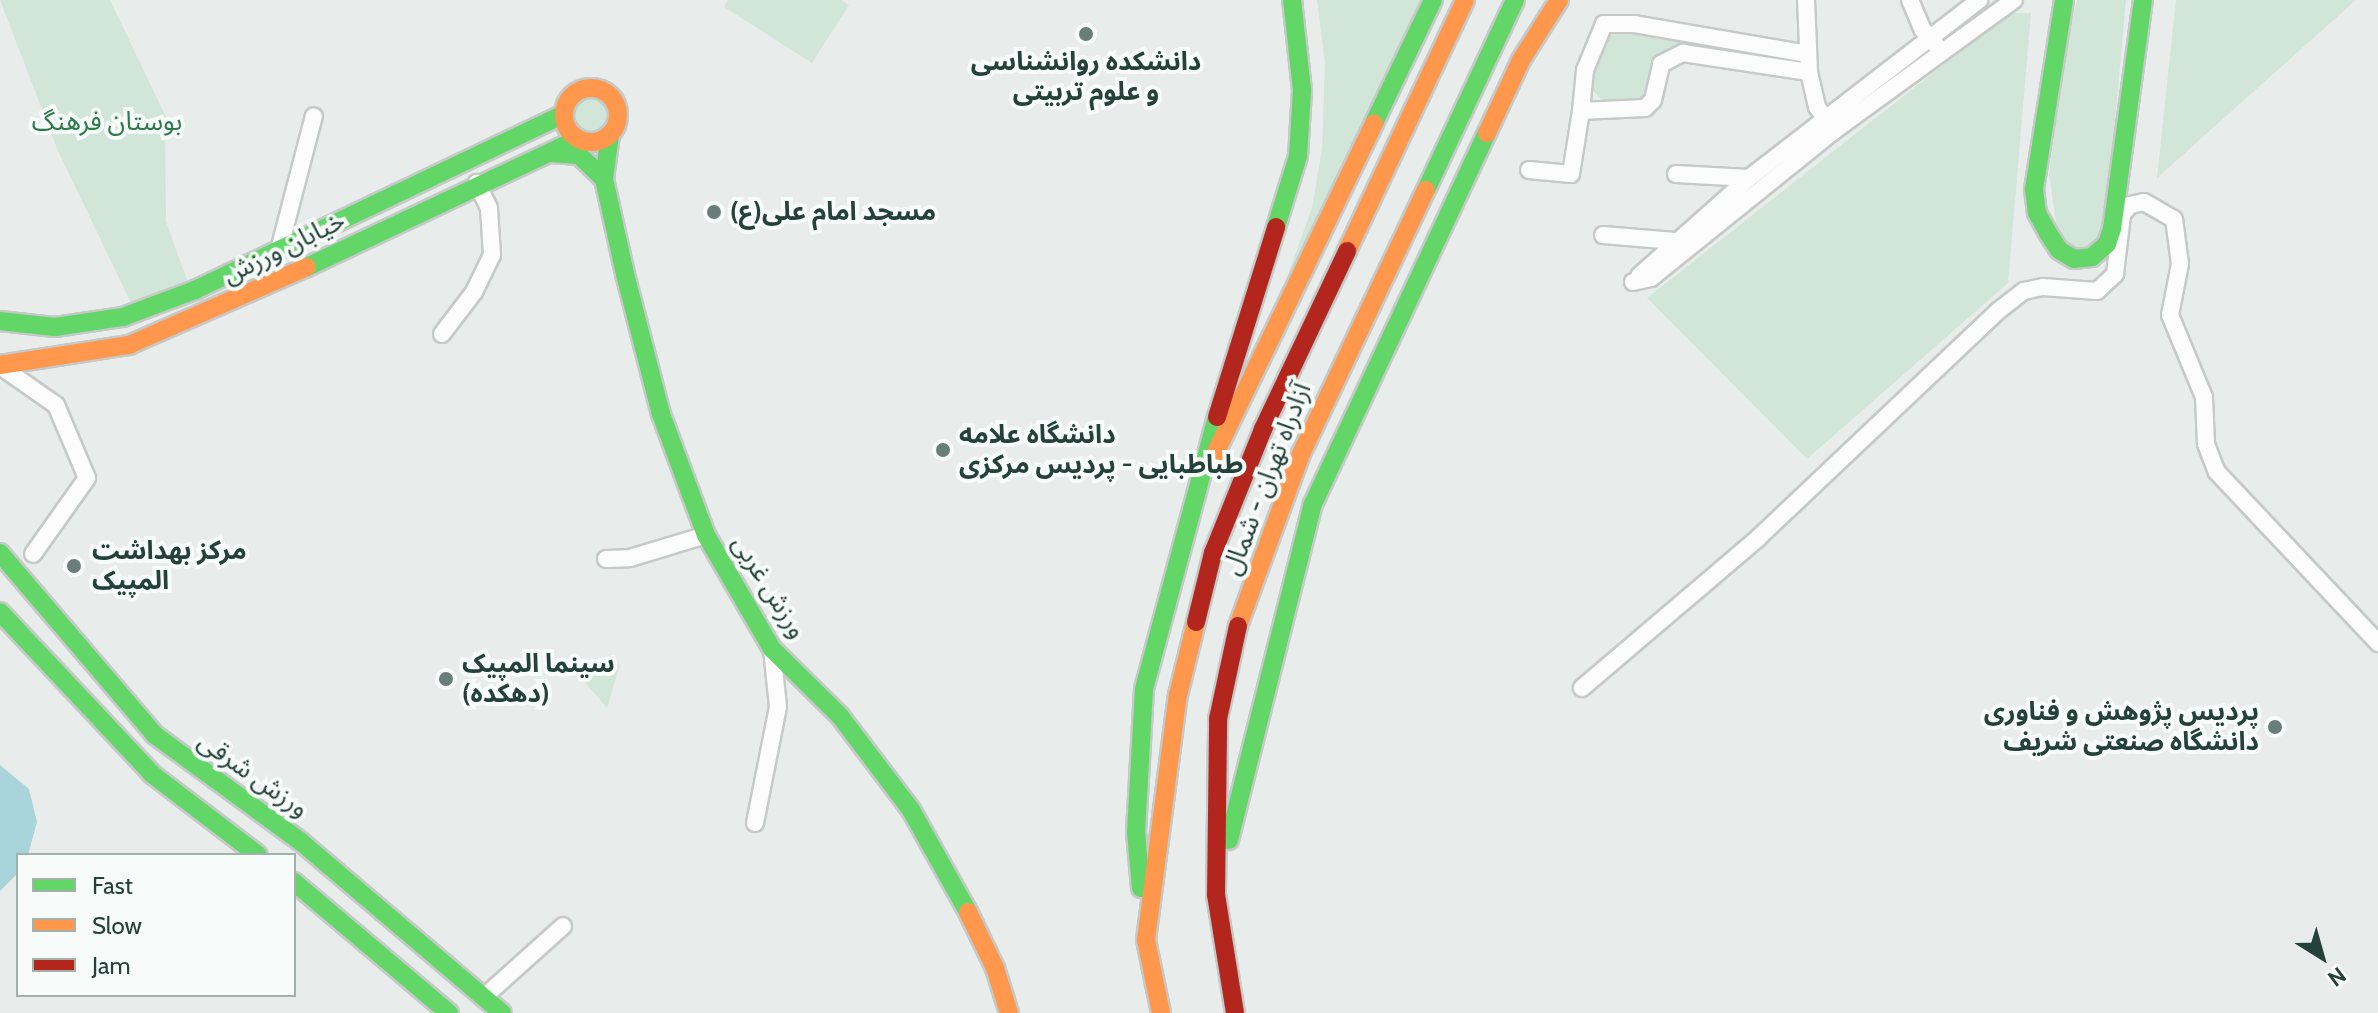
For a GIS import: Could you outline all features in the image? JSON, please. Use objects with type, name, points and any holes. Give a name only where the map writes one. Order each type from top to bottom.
[{"type":"main road","points":[[1146,940],[1136,832],[1144,689],[1189,507],[1298,156],[1302,90],[1292,0]]},
{"type":"main road","points":[[1189,507],[1433,0]]},
{"type":"main road","name":"آزادراه تهران - شمال","points":[[1161,1013],[1146,940],[1178,695],[1213,553],[1263,429],[1465,0]]},
{"type":"main road","name":"آزادراه تهران - شمال","points":[[1235,1013],[1216,895],[1218,719],[1239,622],[1301,454],[1515,0]]},
{"type":"main road","points":[[1216,895],[1275,641],[1313,504],[1521,60],[1559,0]]},
{"type":"main road","points":[[2059,1],[2037,155],[2037,213],[2059,250],[2074,259],[2092,257],[2107,244],[2117,221],[2143,0]]},
{"type":"main road","points":[[603,91],[618,111],[610,135],[595,142],[578,139],[564,114],[577,92],[603,91]]},
{"type":"main road","name":"خیابان ورزش","points":[[2,322],[55,327],[123,317],[279,250],[564,114]]},
{"type":"main road","name":"ورزش غربی","points":[[610,135],[604,179],[661,414],[706,535],[772,649],[840,716],[911,810],[956,888],[995,968],[1009,1013]]},
{"type":"main road","name":"خیابان ورزش","points":[[2,363],[129,345],[205,315],[477,183],[578,139]]},
{"type":"main road","points":[[542,153],[579,155],[604,179]]},
{"type":"main road","name":"ورزش شرقی","points":[[0,553],[155,735],[312,850],[502,1013]]},
{"type":"main road","points":[[0,612],[152,774],[255,853]]},
{"type":"main road","points":[[296,884],[449,1013]]},
{"type":"street","points":[[1806,0],[1808,63],[1830,124]]},
{"type":"street","points":[[1910,0],[1929,39],[1943,50]]},
{"type":"street","points":[[1979,0],[1929,39],[1830,124],[1651,278],[1633,282],[1675,241],[1749,178],[1830,124],[1943,50],[2014,0]]},
{"type":"street","points":[[1529,170],[1571,174],[1585,70],[1604,24],[1635,24],[1808,63]]},
{"type":"street","points":[[1581,111],[1645,108],[1653,100],[1661,64],[1683,53],[1808,63]]},
{"type":"street","points":[[279,250],[314,116]]},
{"type":"street","points":[[1676,174],[1749,178]]},
{"type":"street","points":[[442,334],[474,292],[492,255],[489,208],[477,183]]},
{"type":"street","points":[[1582,688],[1758,538],[1998,311],[2024,291],[2043,287],[2097,291],[2115,274],[2121,257],[2117,221],[2144,202],[2174,219],[2180,264],[2170,315],[2204,397],[2206,444],[2217,472],[2378,643]]},
{"type":"street","points":[[1603,235],[1675,241]]},
{"type":"street","points":[[2,363],[56,405],[87,478],[33,554]]},
{"type":"street","points":[[606,559],[630,558],[706,535]]},
{"type":"street","points":[[755,823],[778,707],[772,649]]},
{"type":"street","points":[[484,997],[563,926]]},
{"type":"green space","name":"بوستان فرهنگ","points":[[0,0],[110,0],[165,115],[166,221],[187,280],[131,303],[58,151]]},
{"type":"green space","points":[[728,0],[841,0],[849,5],[812,63],[724,7]]},
{"type":"green space","points":[[1317,0],[1423,0],[1287,277],[1312,208],[1322,149],[1325,63]]},
{"type":"green space","points":[[2077,0],[2126,0],[2107,211],[2099,236],[2088,249],[2072,248],[2056,223],[2049,174],[2065,47]]},
{"type":"green space","points":[[2176,0],[2356,0],[2157,178]]},
{"type":"green space","points":[[2009,13],[2031,13],[2008,283],[1807,459],[1647,298]]},
{"type":"green space","points":[[1618,30],[1669,33],[1686,46],[1659,54],[1650,69],[1648,93],[1637,102],[1605,104],[1589,86],[1601,38]]},
{"type":"green space","points":[[591,93],[607,100],[614,116],[607,132],[591,139],[575,132],[568,116],[575,100]]},
{"type":"green space","points":[[615,661],[620,665],[607,708],[584,681]]},
{"type":"water","points":[[0,765],[29,789],[37,822],[29,853],[16,853],[16,875],[0,891]]},
{"type":"traffic: fast","points":[[1276,227],[1298,156],[1302,90],[1292,0]]},
{"type":"traffic: fast","points":[[1374,123],[1433,0]]},
{"type":"traffic: fast","points":[[1426,190],[1515,0]]},
{"type":"traffic: fast","points":[[2064,0],[2034,189],[2037,213],[2048,233],[2059,250],[2074,259],[2092,257],[2107,244],[2112,229],[2143,0]]},
{"type":"traffic: fast","points":[[0,321],[55,327],[123,317],[195,290],[564,114]]},
{"type":"traffic: fast","points":[[1229,840],[1313,504],[1487,133]]},
{"type":"traffic: fast","points":[[610,135],[604,179],[625,274],[661,414],[706,535],[772,649],[840,716],[911,810],[968,912]]},
{"type":"traffic: fast","points":[[307,267],[578,139]]},
{"type":"traffic: fast","points":[[551,153],[579,155],[604,179]]},
{"type":"traffic: fast","points":[[1141,888],[1136,832],[1144,689],[1217,417]]},
{"type":"traffic: fast","points":[[0,553],[155,735],[300,841],[502,1013]]},
{"type":"traffic: fast","points":[[0,612],[152,774],[255,853]]},
{"type":"traffic: fast","points":[[296,884],[449,1013]]},
{"type":"traffic: slow","points":[[1347,251],[1465,0]]},
{"type":"traffic: slow","points":[[1487,133],[1521,60],[1559,0]]},
{"type":"traffic: slow","points":[[591,88],[610,96],[618,115],[610,134],[591,142],[572,134],[564,115],[572,96],[591,88]]},
{"type":"traffic: slow","points":[[1214,456],[1374,123]]},
{"type":"traffic: slow","points":[[1238,626],[1301,454],[1426,190]]},
{"type":"traffic: slow","points":[[0,365],[129,345],[307,267]]},
{"type":"traffic: slow","points":[[1161,1013],[1146,940],[1178,695],[1196,622]]},
{"type":"traffic: slow","points":[[968,912],[995,968],[1009,1013]]},
{"type":"traffic: jam","points":[[1217,417],[1276,227]]},
{"type":"traffic: jam","points":[[1196,622],[1213,553],[1263,429],[1347,251]]},
{"type":"traffic: jam","points":[[1235,1013],[1216,895],[1218,719],[1238,626]]},
{"type":"place","name":"دانشکده روانشناسی و علوم تربیتی","points":[[1086,34]]},
{"type":"place","name":"مسجد امام علی(ع)","points":[[714,212]]},
{"type":"place","name":"دانشگاه علامه طباطبایی - پردیس مرکزی","points":[[943,450]]},
{"type":"place","name":"مرکز بهداشت المپیک","points":[[74,566]]},
{"type":"place","name":"سینما المپیک (دهکده)","points":[[446,679]]},
{"type":"place","name":"پردیس پژوهش و فناوری دانشگاه صنعتی شریف","points":[[2275,727]]}]
